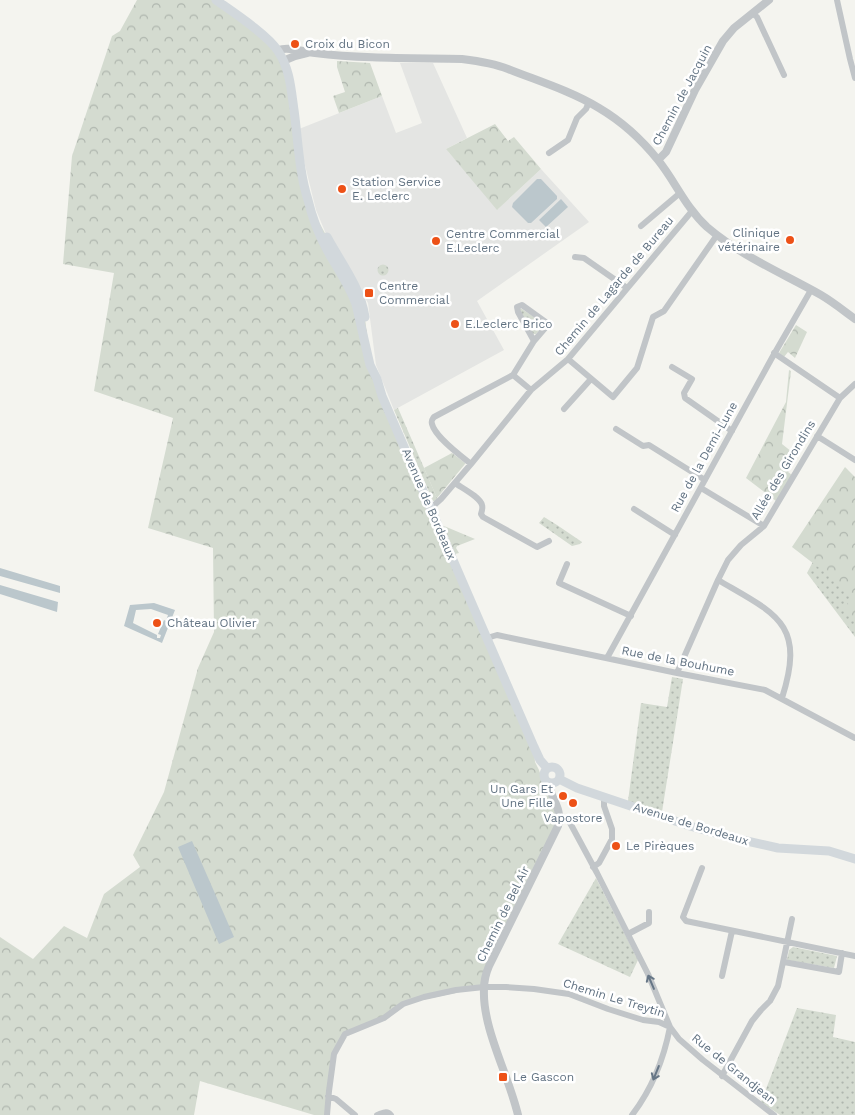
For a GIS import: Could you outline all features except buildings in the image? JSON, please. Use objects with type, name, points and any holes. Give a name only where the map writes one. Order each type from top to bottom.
[{"type":"main road","points":[[216,0],[256,30],[278,50],[290,77],[304,181]]},
{"type":"main road","name":"Avenue de Bordeaux","points":[[304,181],[307,200],[321,237],[348,285],[356,304],[370,365],[376,374]]},
{"type":"main road","name":"Avenue de Bordeaux","points":[[304,181],[314,213],[355,284],[363,303],[369,348],[382,396],[534,747],[540,760],[547,768]]},
{"type":"main road","points":[[554,766],[560,774],[559,779],[556,782],[550,783],[546,781],[544,772],[547,768],[554,766]]},
{"type":"main road","name":"Avenue de Bordeaux","points":[[559,779],[577,788],[704,831],[754,844],[778,848],[829,851],[855,858]]},
{"type":"street","name":"Chemin de Jacquin","points":[[658,160],[666,152],[695,90],[724,41],[734,28],[769,0]]},
{"type":"street","points":[[837,0],[855,78]]},
{"type":"street","points":[[752,13],[757,17],[784,75]]},
{"type":"street","points":[[278,50],[282,48],[294,49],[306,53],[366,58],[462,59],[480,61],[508,69],[589,102],[618,120],[642,143],[658,160],[692,211],[717,235],[762,264],[811,290],[855,319]]},
{"type":"street","points":[[283,61],[306,53]]},
{"type":"street","points":[[549,153],[568,140],[577,118],[586,109],[589,102]]},
{"type":"street","points":[[641,226],[680,193]]},
{"type":"street","name":"Chemin de Lagarde de Bureau","points":[[431,508],[455,483],[531,390],[568,359],[692,211]]},
{"type":"street","points":[[568,359],[613,397],[637,368],[653,317],[664,311],[717,235]]},
{"type":"street","points":[[575,257],[584,258],[627,288]]},
{"type":"street","name":"Rue de la Demi-Lune","points":[[607,658],[774,353],[811,290]]},
{"type":"street","points":[[471,464],[438,434],[432,424],[432,420],[513,375],[547,323],[522,305],[517,307],[534,341]]},
{"type":"street","points":[[774,353],[840,398]]},
{"type":"street","points":[[672,366],[692,379],[684,393],[685,398],[732,431]]},
{"type":"street","points":[[513,375],[531,390]]},
{"type":"street","points":[[564,409],[591,379]]},
{"type":"street","name":"Allée des Girondins","points":[[677,673],[728,560],[764,526],[840,398],[855,384]]},
{"type":"street","points":[[616,430],[644,446],[649,445],[705,480]]},
{"type":"street","points":[[817,436],[855,460]]},
{"type":"street","points":[[455,483],[479,499],[483,508],[481,514],[483,517],[537,547],[549,541]]},
{"type":"street","points":[[701,488],[764,526]]},
{"type":"street","points":[[634,509],[675,535]]},
{"type":"street","points":[[567,564],[559,583],[631,616]]},
{"type":"street","points":[[718,580],[769,611],[783,625],[789,640],[790,659],[789,672],[782,698]]},
{"type":"street","name":"Rue de la Bouhume","points":[[487,638],[497,635],[764,690],[855,738]]},
{"type":"street","points":[[550,783],[560,818]]},
{"type":"street","points":[[595,870],[613,834],[604,806],[604,797]]},
{"type":"street","name":"Rue de Grandjean","points":[[560,818],[569,821],[595,870],[648,974],[670,1027],[679,1039],[722,1076],[774,1115]]},
{"type":"street","name":"Chemin de Bel Air","points":[[518,1115],[490,1029],[484,1001],[484,987],[489,966],[555,833],[560,818]]},
{"type":"street","points":[[702,868],[683,917],[686,921],[855,956]]},
{"type":"street","points":[[628,934],[649,923],[649,912]]},
{"type":"street","points":[[722,1076],[752,1021],[774,996],[784,962],[792,918]]},
{"type":"street","points":[[722,976],[732,931]]},
{"type":"street","points":[[784,962],[839,972],[842,953]]},
{"type":"street","name":"Chemin Le Treytin","points":[[327,1115],[334,1054],[345,1034],[384,1018],[403,1004],[424,997],[456,990],[484,987],[534,989],[569,994],[643,1020],[659,1022],[670,1027]]},
{"type":"street","points":[[632,1115],[649,1090],[666,1047],[670,1027]]},
{"type":"street","points":[[328,1096],[336,1099],[355,1115]]},
{"type":"street","points":[[377,1115],[386,1112],[389,1112],[391,1115]]},
{"type":"shaded area","points":[[400,63],[433,63],[467,138],[446,149],[498,209],[541,169],[589,222],[477,301],[504,350],[394,410],[376,365],[368,303],[326,234],[316,210],[303,157],[299,129],[382,96],[396,133],[422,123]]},
{"type":"shaded area","points":[[537,179],[541,179],[557,196],[557,199],[531,223],[528,223],[512,207],[513,203]]},
{"type":"shaded area","points":[[561,199],[568,207],[546,227],[539,220]]},
{"type":"shaded area","points":[[0,568],[60,586],[60,593],[0,576]]},
{"type":"shaded area","points":[[0,585],[58,602],[57,612],[0,594]]},
{"type":"shaded area","points":[[154,603],[175,610],[162,643],[124,626],[130,605]],"holes":[[[151,609],[168,615],[158,634],[161,635],[160,638],[133,623],[136,610]]]},
{"type":"shaded area","points":[[192,841],[234,937],[219,944],[178,847]]},
{"type":"green space","points":[[137,0],[216,0],[256,30],[283,61],[303,178],[314,213],[363,303],[369,349],[375,369],[534,747],[535,762],[544,785],[557,806],[560,818],[489,966],[484,987],[403,1004],[384,1018],[345,1034],[334,1054],[327,1115],[314,1115],[200,1081],[194,1115],[0,1115],[0,937],[33,959],[64,926],[87,938],[104,894],[140,867],[133,855],[164,792],[198,668],[214,632],[213,548],[148,528],[173,418],[94,391],[114,273],[63,264],[72,156],[112,36],[120,31]]},
{"type":"green space","points":[[337,61],[370,63],[382,96],[339,113],[333,96],[345,92]]},
{"type":"green space","points":[[495,124],[508,141],[514,137],[541,169],[497,210],[446,149]]},
{"type":"green space","points":[[383,264],[389,270],[383,276],[377,270]]},
{"type":"green space","points":[[520,309],[543,323],[536,334],[533,334],[519,311]]},
{"type":"green space","points":[[796,325],[807,332],[795,358],[788,352],[784,357],[779,353]]},
{"type":"green space","points":[[789,370],[791,371],[782,444],[797,456],[788,472],[792,475],[776,501],[746,478],[786,402]]},
{"type":"green space","points":[[398,408],[437,501],[433,501],[394,410]]},
{"type":"green space","points":[[452,453],[465,464],[437,498],[424,468]]},
{"type":"green space","points":[[845,467],[855,477],[855,621],[844,608],[853,596],[792,547]]},
{"type":"green space","points":[[855,481],[855,637],[807,573]]},
{"type":"green space","points":[[544,517],[582,542],[572,546],[539,523]]},
{"type":"green space","points":[[444,526],[475,539],[457,546],[456,548],[459,553],[455,554]]},
{"type":"green space","points":[[672,677],[683,679],[662,812],[628,801],[641,703],[667,707]]},
{"type":"green space","points":[[596,878],[638,960],[630,977],[558,944]]},
{"type":"green space","points":[[793,947],[837,956],[834,968],[787,960],[789,950]]},
{"type":"green space","points":[[797,1008],[836,1015],[833,1037],[855,1042],[855,1115],[780,1115],[761,1102]]},
{"type":"place","name":"Croix du Bicon","points":[[295,44]]},
{"type":"place","name":"Station Service E. Leclerc","points":[[342,189]]},
{"type":"place","name":"Clinique vétérinaire","points":[[790,240]]},
{"type":"place","name":"Centre Commercial E.Leclerc","points":[[436,241]]},
{"type":"place","name":"Centre Commercial","points":[[369,293]]},
{"type":"place","name":"E.Leclerc Brico","points":[[455,324]]},
{"type":"place","name":"Château Olivier","points":[[157,623]]},
{"type":"place","name":"Un Gars Et Une Fille","points":[[563,796]]},
{"type":"place","name":"Vapostore","points":[[573,803]]},
{"type":"place","name":"Le Pirèques","points":[[616,846]]},
{"type":"place","name":"Le Gascon","points":[[503,1077]]}]
